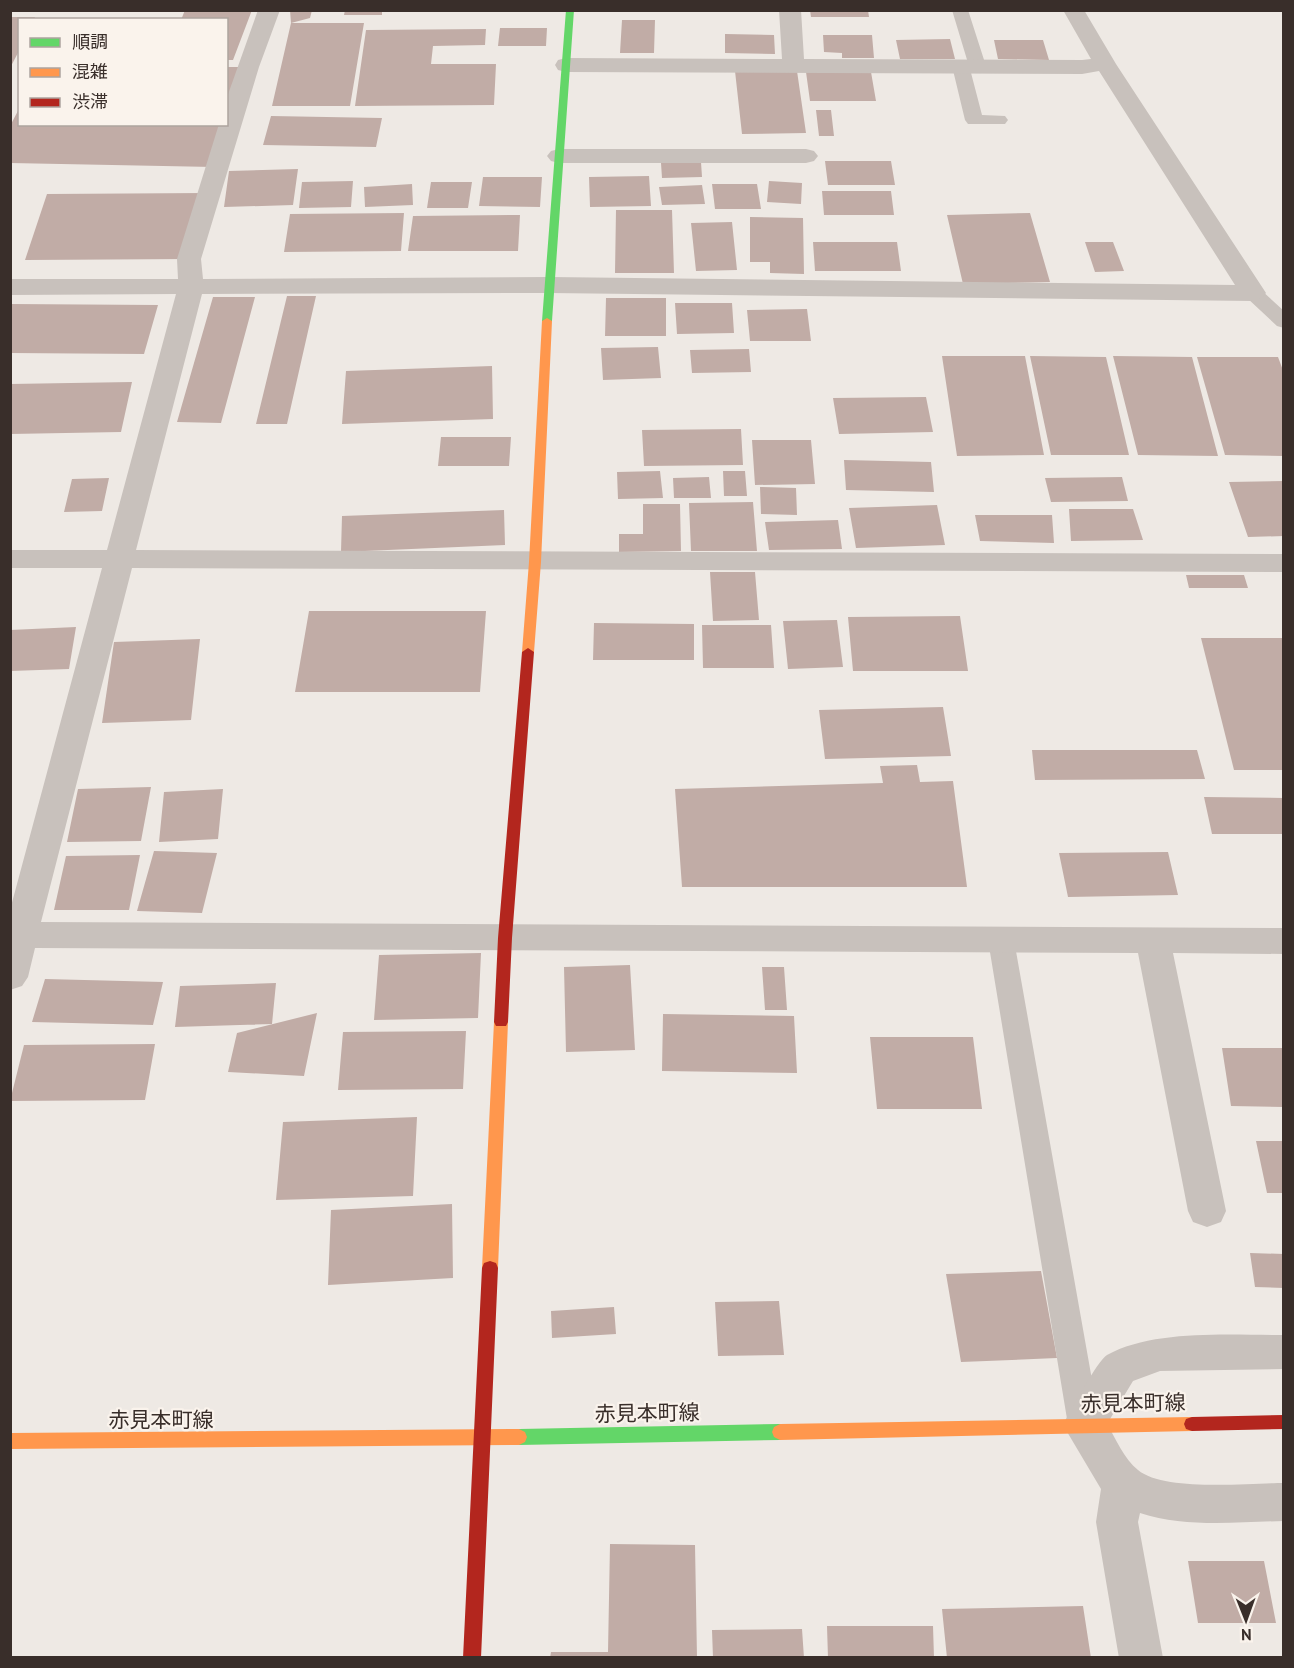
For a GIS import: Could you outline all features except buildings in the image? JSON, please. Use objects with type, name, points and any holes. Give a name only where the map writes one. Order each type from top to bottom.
[{"type":"street","points":[[10,977],[16,935],[121,560],[191,286],[189,260],[248,67],[269,10]]},
{"type":"street","points":[[472,1658],[505,938],[534,562],[549,285],[570,10]]},
{"type":"street","points":[[790,10],[793,66]]},
{"type":"street","points":[[1073,10],[1105,64],[1253,293]]},
{"type":"street","points":[[566,65],[1082,67],[1105,64]]},
{"type":"street","points":[[559,156],[806,156]]},
{"type":"street","points":[[10,287],[549,285],[1253,293]]},
{"type":"street","points":[[10,560],[1284,563]]},
{"type":"street","points":[[16,935],[1284,941]]},
{"type":"street","points":[[1153,941],[1207,1210]]},
{"type":"street","points":[[1284,1352],[1160,1354],[1119,1368],[1084,1425],[1123,1484],[1152,1499],[1187,1502],[1284,1502]]},
{"type":"street","name":"赤見本町線","points":[[10,1441],[483,1438],[1284,1422]]},
{"type":"street","points":[[1123,1484],[1117,1522],[1141,1658]]},
{"type":"lane","points":[[960,10],[969,66],[974,120],[999,120]]},
{"type":"lane","points":[[1253,293],[1284,322]]},
{"type":"lane","points":[[1001,940],[1084,1425]]},
{"type":"traffic: fast","points":[[547,321],[570,10]]},
{"type":"traffic: fast","points":[[519,1437],[780,1432]]},
{"type":"traffic: slow","points":[[528,652],[535,562],[547,321]]},
{"type":"traffic: slow","points":[[490,1268],[501,1022]]},
{"type":"traffic: slow","points":[[780,1432],[1192,1424]]},
{"type":"traffic: slow","points":[[10,1441],[519,1437]]},
{"type":"traffic: jam","points":[[501,1022],[505,938],[528,652]]},
{"type":"traffic: jam","points":[[472,1658],[490,1268]]},
{"type":"traffic: jam","points":[[1192,1424],[1284,1422]]}]
